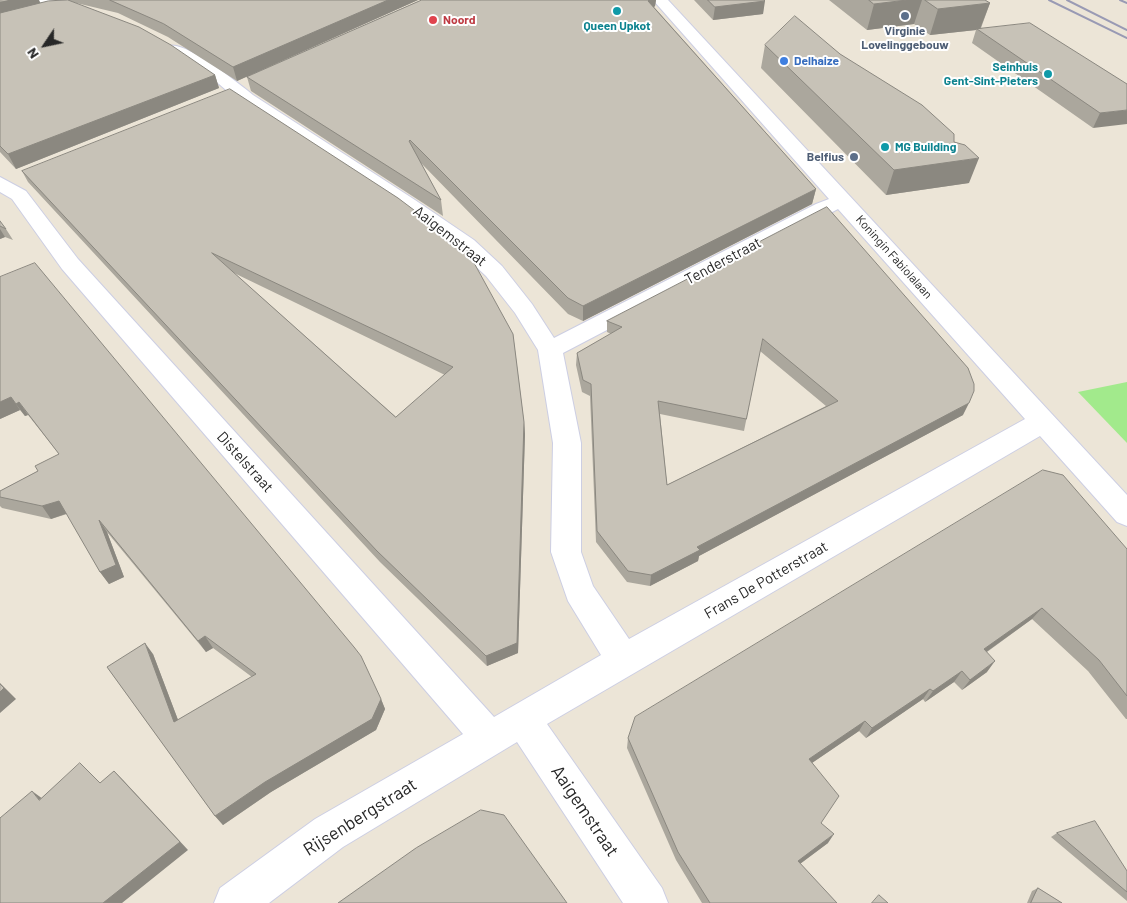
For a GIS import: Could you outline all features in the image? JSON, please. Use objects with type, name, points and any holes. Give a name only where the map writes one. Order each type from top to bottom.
[{"type":"street","points":[[66,6],[92,0]]},
{"type":"street","name":"Koningin Fabiolalaan","points":[[660,0],[1127,514]]},
{"type":"street","points":[[26,4],[66,6],[102,18]]},
{"type":"street","name":"Aaigemstraat","points":[[163,43],[225,81],[234,90],[408,204],[466,245],[494,271],[524,309],[550,350],[567,443],[566,552],[579,591],[622,660]]},
{"type":"street","name":"Distelstraat","points":[[6,182],[19,195],[70,264],[490,738]]},
{"type":"street","name":"Tenderstraat","points":[[550,350],[823,208],[843,201]]},
{"type":"street","name":"Frans De Potterstraat","points":[[490,738],[622,660],[1044,421]]},
{"type":"street","name":"Aaigemstraat","points":[[523,719],[647,903]]},
{"type":"street","name":"Rijsenbergstraat","points":[[235,903],[328,833],[490,738]]},
{"type":"green space","points":[[1127,382],[1127,443],[1078,392]]},
{"type":"building","points":[[68,0],[139,27],[171,45],[215,75],[8,154],[0,146],[0,13],[48,1]]},
{"type":"building","points":[[110,0],[388,0],[233,67],[164,24]]},
{"type":"building","points":[[422,0],[649,0],[816,189],[583,306],[568,298],[410,140],[441,200],[247,77]]},
{"type":"building","points":[[708,0],[764,0],[765,1],[715,7]]},
{"type":"building","points":[[869,0],[907,0],[874,4]]},
{"type":"building","points":[[925,0],[985,0],[990,3],[938,9]]},
{"type":"building","points":[[795,16],[840,54],[922,105],[954,134],[954,142],[965,145],[979,158],[894,170],[765,45]]},
{"type":"building","points":[[1030,23],[1127,84],[1127,110],[1100,113],[977,29]]},
{"type":"building","points":[[230,89],[398,198],[467,250],[513,334],[524,422],[517,643],[486,656],[377,551],[22,171]],"holes":[[[212,253],[453,367],[396,417]]]},
{"type":"building","points":[[827,207],[968,368],[974,384],[974,391],[969,403],[697,547],[700,550],[651,575],[628,571],[597,531],[591,384],[583,380],[577,353],[622,327],[607,321]],"holes":[[[763,339],[838,401],[667,485],[658,401],[746,419]]]},
{"type":"building","points":[[35,263],[354,647],[361,656],[381,699],[372,719],[265,782],[215,816],[107,667],[145,643],[174,722],[256,674],[205,636],[198,641],[99,520],[116,565],[100,572],[59,501],[42,506],[0,497],[0,491],[38,471],[35,466],[59,454],[19,402],[16,404],[11,397],[0,402],[0,277]]},
{"type":"building","points":[[1043,470],[1063,475],[1127,549],[1127,696],[1099,660],[1042,608],[984,649],[995,661],[970,680],[962,671],[933,691],[930,689],[872,728],[865,721],[809,759],[839,796],[821,823],[834,834],[798,861],[837,903],[710,903],[678,852],[628,738],[635,717]]},
{"type":"building","points":[[0,684],[4,688],[0,692]]},
{"type":"building","points":[[80,763],[100,783],[114,771],[180,842],[103,903],[0,903],[0,818],[32,791],[39,800]]},
{"type":"building","points":[[481,810],[504,815],[567,903],[338,903],[416,848]]},
{"type":"building","points":[[1095,821],[1127,871],[1127,892],[1057,833]]},
{"type":"building","points":[[1038,888],[1062,903],[1031,903]]},
{"type":"building","points":[[879,895],[888,903],[872,903]]},
{"type":"railway","points":[[1049,0],[1127,38]]},
{"type":"railway","points":[[1067,0],[1127,30]]},
{"type":"railway","points":[[1120,0],[1127,3]]},
{"type":"place","name":"Queen Upkot","points":[[617,11]]},
{"type":"place","name":"Virginie Lovelinggebouw","points":[[905,16]]},
{"type":"place","name":"Noord","points":[[433,20]]},
{"type":"place","name":"Delhaize","points":[[784,61]]},
{"type":"place","name":"Seinhuis Gent-Sint-Pieters","points":[[1048,74]]},
{"type":"place","name":"MG Building","points":[[885,147]]},
{"type":"place","name":"Belfius","points":[[854,157]]}]
